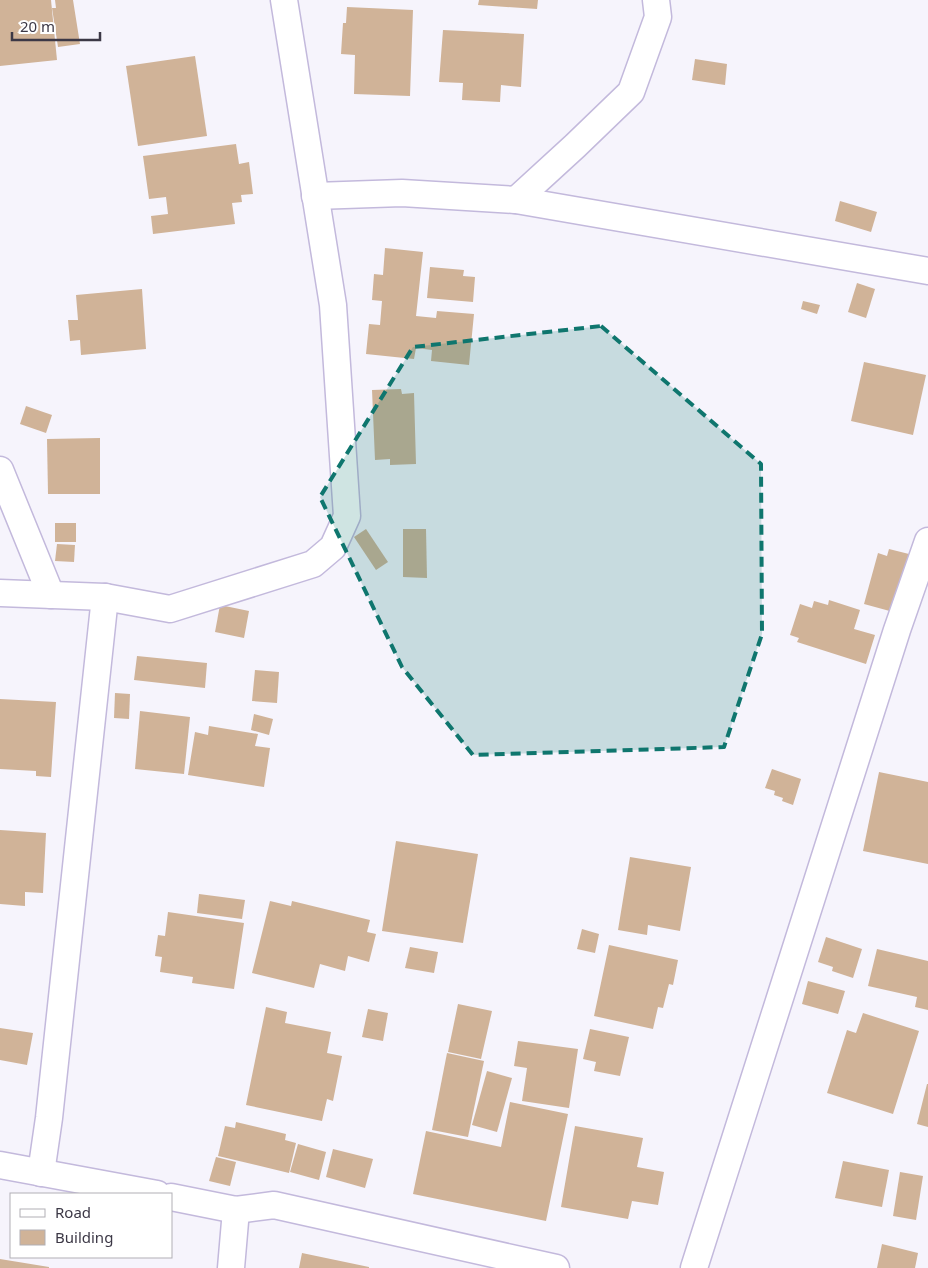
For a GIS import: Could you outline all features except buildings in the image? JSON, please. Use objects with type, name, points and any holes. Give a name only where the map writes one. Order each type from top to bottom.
[{"type":"street","points":[[0,593],[105,597],[170,610],[312,564],[333,546],[347,516],[347,507],[333,305],[284,0]]},
{"type":"street","points":[[516,200],[631,92],[658,17],[656,0]]},
{"type":"street","points":[[315,196],[402,192],[516,200],[928,271]]},
{"type":"street","points":[[0,470],[51,595]]},
{"type":"street","points":[[694,1268],[894,640],[928,541]]},
{"type":"street","points":[[41,1173],[50,1108],[105,597]]},
{"type":"street","points":[[0,1165],[151,1193]]},
{"type":"street","points":[[172,1197],[236,1210],[274,1205],[556,1268]]},
{"type":"street","points":[[231,1268],[236,1210]]},
{"type":"highlighted area","points":[[601,326],[761,464],[762,634],[724,747],[473,755],[402,667],[320,497],[413,347]]}]
